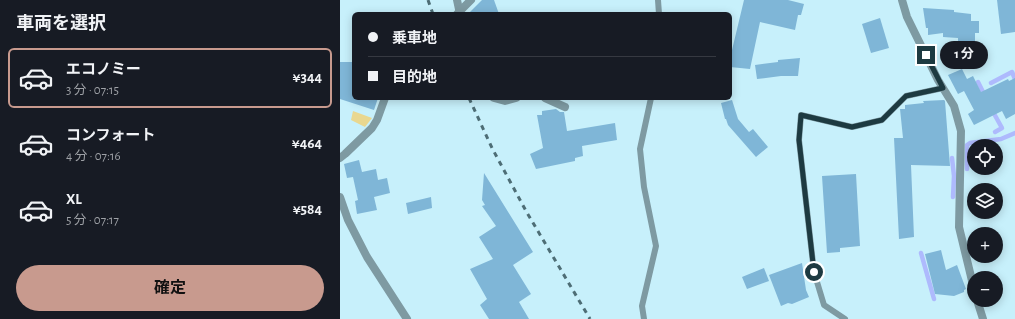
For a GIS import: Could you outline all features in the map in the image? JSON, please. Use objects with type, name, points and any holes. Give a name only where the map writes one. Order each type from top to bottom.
[{"type":"street","points":[[457,0],[459,12]]},
{"type":"street","points":[[460,12],[471,0]]},
{"type":"street","points":[[902,0],[907,17],[938,80],[954,106],[961,131],[959,227],[970,271]]},
{"type":"street","points":[[340,158],[372,128],[378,120],[384,100]]},
{"type":"street","points":[[549,100],[565,107]]},
{"type":"street","points":[[340,197],[348,220],[367,257],[407,319]]},
{"type":"street","points":[[979,307],[983,319]]},
{"type":"lane","points":[[658,0],[659,12]]},
{"type":"lane","points":[[845,319],[824,305],[814,272],[799,140],[801,115],[852,127],[882,120],[906,96],[943,88]]},
{"type":"lane","points":[[644,319],[642,306],[656,246],[644,187],[640,149],[651,100]]},
{"type":"shaded area","points":[[353,111],[372,118],[365,127],[351,120]]},
{"type":"building","points":[[482,0],[494,0],[498,12],[470,12]]},
{"type":"building","points":[[744,0],[788,0],[804,4],[801,15],[798,15],[795,30],[760,22],[750,69],[732,67],[732,50]]},
{"type":"building","points":[[997,0],[1015,0],[1015,32],[1001,34]]},
{"type":"building","points":[[923,8],[954,10],[954,12],[971,14],[971,21],[979,21],[979,33],[975,33],[975,45],[958,44],[958,38],[943,37],[943,33],[928,35],[928,28],[926,28]]},
{"type":"building","points":[[880,18],[889,48],[871,53],[862,24]]},
{"type":"building","points":[[800,58],[798,76],[781,76],[757,79],[755,65],[778,62],[778,60]]},
{"type":"building","points":[[340,62],[352,62],[352,100],[377,100],[374,110],[340,99]]},
{"type":"building","points":[[962,69],[967,79],[973,76],[981,92],[1008,79],[1009,81],[1015,78],[1015,114],[1006,119],[1002,111],[974,125],[968,114],[974,110],[964,91],[958,94],[948,75]]},
{"type":"building","points":[[732,100],[738,119],[749,132],[753,129],[768,147],[756,157],[728,125],[725,119],[721,103]]},
{"type":"building","points":[[944,100],[950,166],[911,165],[914,237],[899,239],[894,138],[903,138],[900,109],[905,109],[905,105],[924,103],[923,101]]},
{"type":"building","points":[[556,109],[560,112],[564,112],[567,131],[615,123],[617,140],[582,146],[583,156],[575,158],[575,161],[536,169],[530,154],[543,148],[537,115],[542,115],[542,111]]},
{"type":"building","points":[[359,160],[362,172],[376,169],[378,180],[387,178],[390,193],[374,197],[377,210],[357,214],[355,201],[358,200],[353,177],[347,178],[344,164]]},
{"type":"building","points":[[484,173],[533,252],[513,265],[531,294],[519,302],[529,319],[489,319],[480,305],[487,299],[470,269],[493,259],[479,237],[496,226],[482,206],[485,205],[482,200]]},
{"type":"building","points":[[856,174],[860,246],[840,248],[840,252],[827,253],[822,176]]},
{"type":"building","points":[[431,197],[432,208],[408,214],[406,203]]},
{"type":"building","points":[[941,250],[946,270],[957,265],[966,289],[964,292],[954,296],[935,294],[925,254]]},
{"type":"building","points":[[802,263],[806,290],[809,297],[792,304],[788,303],[781,306],[769,275]]},
{"type":"building","points":[[764,268],[769,281],[747,289],[742,277]]},
{"type":"waterway","points":[[991,83],[1012,72],[1015,79]]},
{"type":"waterway","points":[[978,82],[985,96]]},
{"type":"waterway","points":[[992,110],[1002,128],[995,132]]},
{"type":"waterway","points":[[1001,139],[1015,133]]},
{"type":"waterway","points":[[952,158],[954,176],[953,197]]},
{"type":"waterway","points":[[921,253],[934,299]]},
{"type":"railway","points":[[428,0],[432,12]]},
{"type":"railway","points":[[470,100],[492,148],[526,211],[590,319]]},
{"type":"route","points":[[814,272],[799,140],[801,115],[852,127],[882,120],[906,96],[943,88],[926,55]]}]
